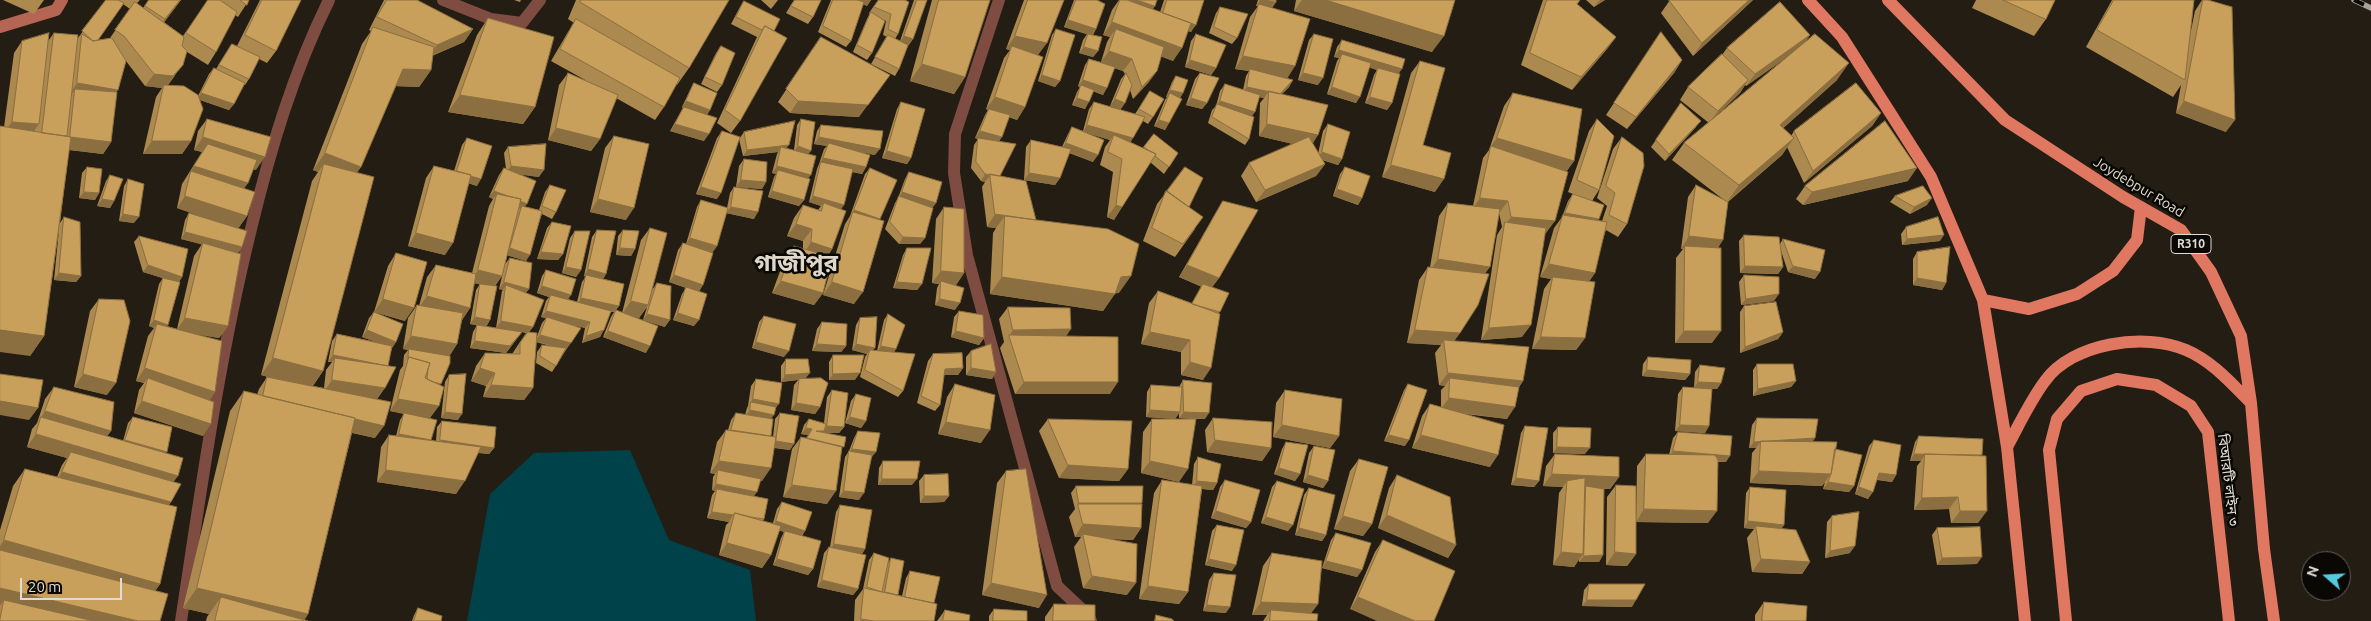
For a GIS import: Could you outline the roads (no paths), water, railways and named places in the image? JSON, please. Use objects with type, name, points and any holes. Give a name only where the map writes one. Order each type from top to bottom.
[{"type":"main road","points":[[0,27],[56,10],[62,0]]},
{"type":"main road","points":[[1808,0],[1842,37],[1931,177],[1983,300],[2007,448],[2025,621]]},
{"type":"main road","name":"Joydebpur Road","points":[[1888,0],[2005,120],[2141,207],[2181,230],[2211,272],[2241,336],[2251,403],[2264,549],[2274,621]]},
{"type":"main road","points":[[1983,300],[2029,309],[2077,294],[2113,271],[2137,240],[2141,207]]},
{"type":"main road","points":[[2007,448],[2046,379],[2071,359],[2107,344],[2145,341],[2185,349],[2211,364],[2251,403]]},
{"type":"main road","name":"বিআরটি লাইন ৩","points":[[2066,621],[2049,450],[2057,420],[2081,391],[2118,379],[2156,385],[2191,406],[2208,432],[2229,621]]},
{"type":"street","points":[[180,621],[213,413],[233,302],[269,155],[307,44],[329,0]]},
{"type":"street","points":[[443,0],[491,19],[522,23],[540,0]]},
{"type":"street","points":[[999,0],[955,134],[954,174],[967,255],[1057,586],[1089,616],[1091,621]]},
{"type":"water","points":[[630,450],[669,540],[750,570],[756,621],[467,621],[490,494],[534,453]]},
{"type":"railway","points":[[2354,0],[2371,8]]},
{"type":"district","name":"গাজীপুর","points":[[796,263]]}]
